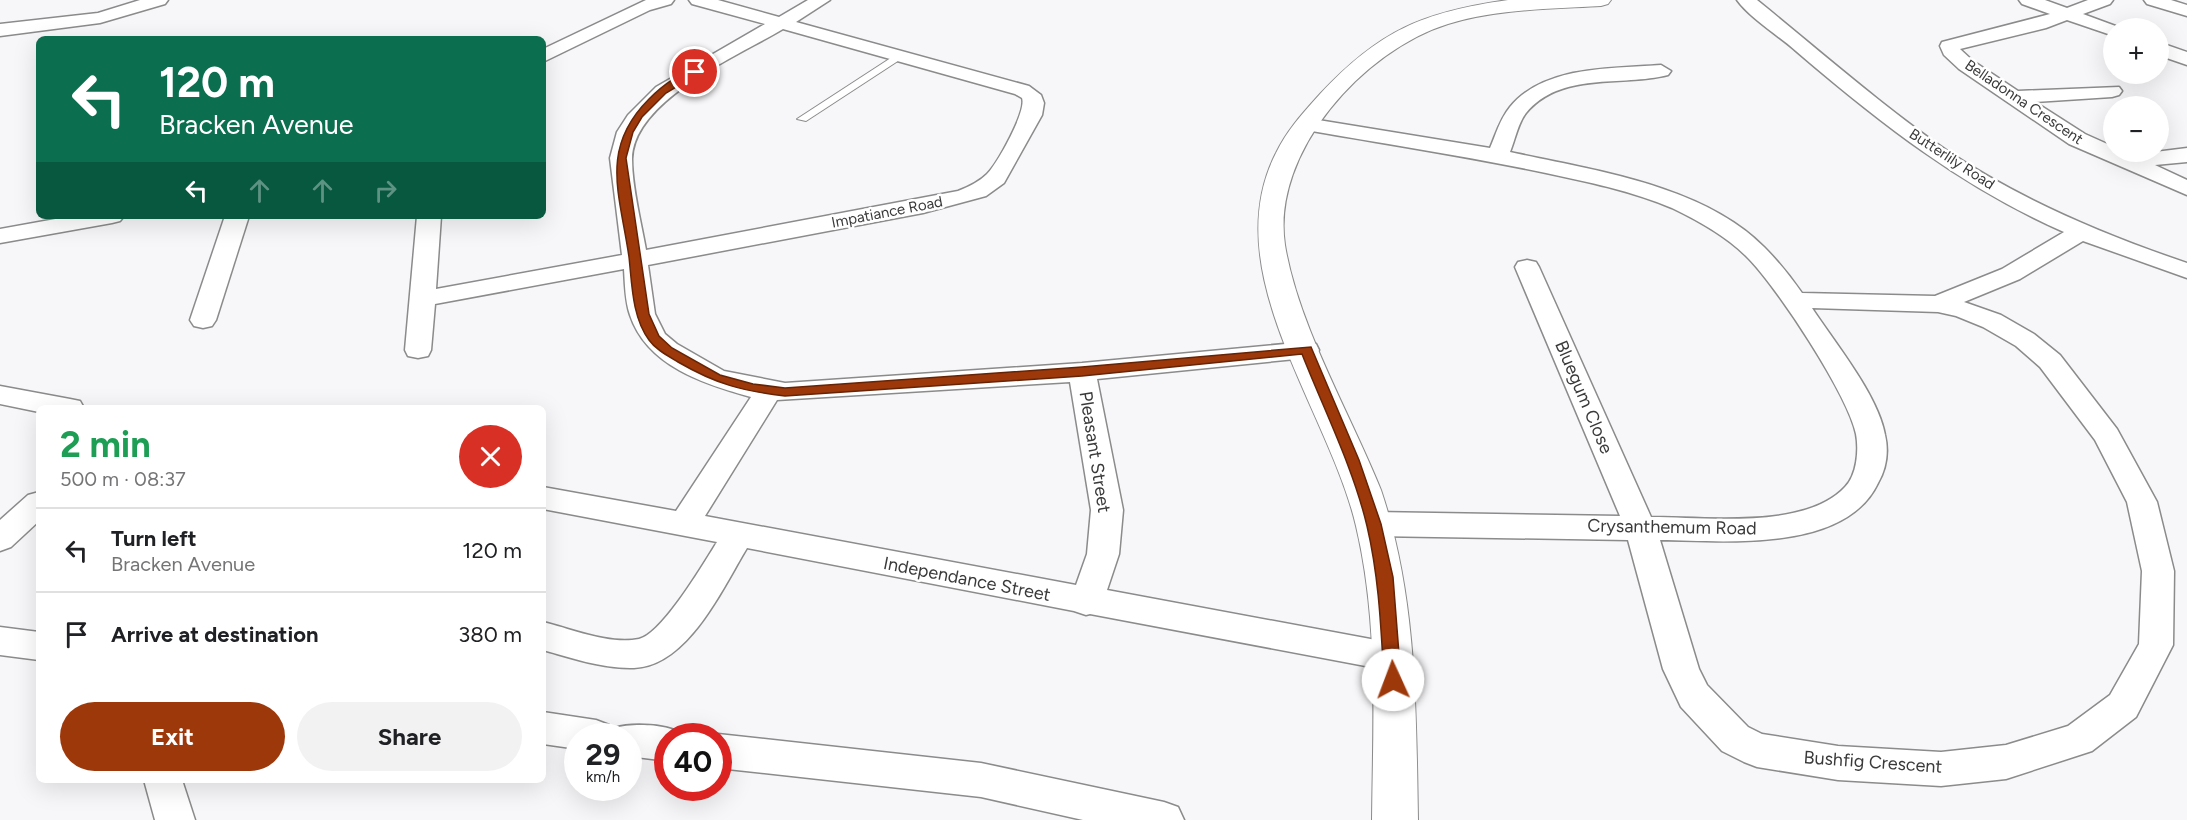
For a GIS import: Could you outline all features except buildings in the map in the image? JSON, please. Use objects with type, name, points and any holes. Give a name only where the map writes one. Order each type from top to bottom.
[{"type":"street","points":[[0,30],[100,18],[159,0]]},
{"type":"street","points":[[546,55],[644,6],[665,0]]},
{"type":"street","name":"Impatiance Road","points":[[423,299],[923,206],[978,191],[996,178],[1032,115],[1034,103],[1031,95],[995,81],[698,0]]},
{"type":"street","points":[[821,0],[663,91],[638,115],[628,132],[621,158],[642,314],[654,338],[667,350],[715,378],[769,391],[869,387],[1082,372],[1306,350]]},
{"type":"street","points":[[1395,820],[1392,657],[1385,577],[1374,524],[1352,460],[1287,304],[1273,257],[1271,214],[1285,158],[1306,124],[1363,61],[1382,46],[1419,28],[1507,3],[1601,0]]},
{"type":"street","name":"Butterlily Road","points":[[1746,0],[1943,157],[2003,192],[2083,231],[2187,271]]},
{"type":"street","points":[[2028,0],[2103,27]]},
{"type":"street","name":"Belladonna Crescent","points":[[2104,0],[2069,15],[1949,46],[1951,51],[1966,65],[2077,139],[2126,163],[2187,188]]},
{"type":"street","points":[[2153,0],[2187,11]]},
{"type":"street","points":[[2169,52],[2187,59]]},
{"type":"street","points":[[1498,156],[1517,111],[1546,89],[1587,78],[1661,71]]},
{"type":"street","points":[[2016,98],[2112,91]]},
{"type":"street","name":"Crysanthemum Road","points":[[1306,124],[1498,156],[1605,179],[1679,203],[1717,223],[1754,250],[1778,277],[1859,402],[1871,435],[1871,468],[1858,494],[1837,510],[1799,523],[1752,530],[1374,524]]},
{"type":"street","points":[[2126,163],[2187,155]]},
{"type":"street","points":[[0,236],[95,219]]},
{"type":"street","points":[[203,320],[236,219]]},
{"type":"street","points":[[418,350],[429,219]]},
{"type":"street","points":[[1938,304],[2011,274],[2083,231]]},
{"type":"street","name":"Bluegum Close","points":[[1527,267],[1640,527]]},
{"type":"street","name":"Bushfig Crescent","points":[[1640,527],[1681,669],[1694,696],[1735,739],[1757,750],[1838,763],[1941,769],[2006,762],[2079,739],[2123,706],[2156,645],[2158,571],[2142,502],[2107,436],[2050,361],[2025,339],[1992,321],[1964,310],[1938,304],[1794,300]]},
{"type":"street","name":"Pleasant Street","points":[[1082,372],[1107,510],[1103,554],[1086,602]]},
{"type":"street","points":[[683,525],[769,391]]},
{"type":"street","points":[[0,395],[54,405]]},
{"type":"street","name":"Independance Street","points":[[546,499],[1086,602],[1392,657]]},
{"type":"street","points":[[546,637],[635,654],[659,648],[676,630],[739,536]]},
{"type":"street","points":[[0,641],[36,646]]},
{"type":"street","points":[[546,728],[564,731]]},
{"type":"street","points":[[732,753],[981,780],[1164,820]]},
{"type":"street","points":[[164,783],[175,820]]},
{"type":"lane","points":[[802,119],[900,55]]},
{"type":"route","points":[[695,72],[663,91],[638,115],[628,132],[621,158],[642,314],[654,338],[667,350],[715,378],[753,388],[785,392],[1082,372],[1306,350],[1352,460],[1374,524],[1385,577],[1393,680]]}]
